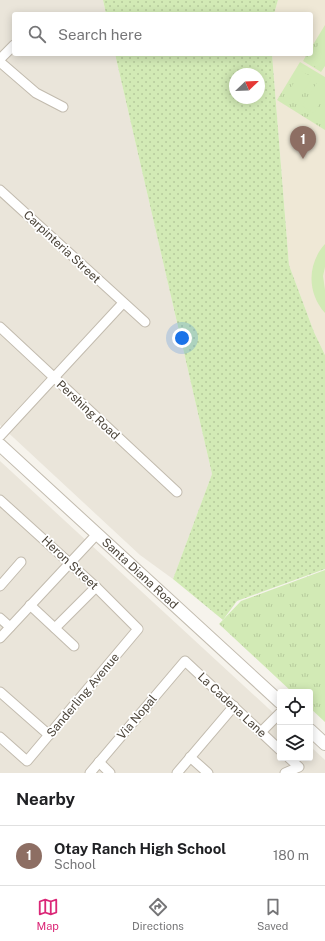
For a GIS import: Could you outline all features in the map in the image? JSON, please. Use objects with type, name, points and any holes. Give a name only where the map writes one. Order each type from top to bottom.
[{"type":"street","points":[[12,47],[0,60],[36,93],[63,107]]},
{"type":"street","name":"Carpinteria Street","points":[[0,190],[145,322]]},
{"type":"street","points":[[0,436],[123,303]]},
{"type":"street","name":"Pershing Road","points":[[0,327],[177,492]]},
{"type":"street","name":"Santa Diana Road","points":[[0,445],[277,699]]},
{"type":"street","name":"Heron Street","points":[[0,500],[96,587],[138,630]]},
{"type":"street","points":[[0,638],[97,534]]},
{"type":"street","points":[[0,586],[21,562]]},
{"type":"street","points":[[55,628],[96,587]]},
{"type":"street","points":[[30,605],[74,646]]},
{"type":"street","points":[[0,618],[10,627]]},
{"type":"street","name":"Sanderling Avenue","points":[[0,737],[27,761],[138,630]]},
{"type":"street","name":"La Cadena Lane","points":[[185,661],[277,747]]},
{"type":"street","name":"Via Nopal","points":[[90,773],[185,661]]},
{"type":"street","points":[[0,692],[49,735]]},
{"type":"street","points":[[177,773],[234,706]]},
{"type":"street","points":[[261,732],[277,716]]},
{"type":"street","points":[[313,733],[325,744]]},
{"type":"street","points":[[190,757],[208,773]]},
{"type":"street","points":[[286,773],[299,767],[292,761]]},
{"type":"street","points":[[99,762],[110,773]]},
{"type":"shaded area","points":[[0,0],[103,0],[106,12],[12,12],[12,56],[115,56],[212,474],[173,579],[140,555],[0,425]]},
{"type":"shaded area","points":[[278,0],[325,0],[325,355],[314,332],[289,265],[272,56],[313,56],[313,12],[275,12]]},
{"type":"shaded area","points":[[0,461],[277,716],[277,761],[313,761],[313,749],[325,760],[325,773],[0,773]]},
{"type":"green space","points":[[103,0],[278,0],[275,12],[106,12]]},
{"type":"green space","points":[[325,25],[325,66],[321,72],[303,61],[306,56],[313,56],[313,45]]},
{"type":"green space","points":[[323,37],[325,38],[325,59],[319,69],[308,62],[313,56]]},
{"type":"green space","points":[[115,56],[272,56],[289,265],[314,332],[325,355],[325,569],[237,601],[223,620],[173,579],[212,474]]},
{"type":"green space","points":[[300,62],[325,77],[325,130],[277,100]]},
{"type":"green space","points":[[301,71],[312,77],[297,103],[286,96]]},
{"type":"green space","points":[[318,81],[325,85],[325,95],[314,113],[302,106]]},
{"type":"green space","points":[[325,244],[325,267],[323,276],[325,290],[325,313],[319,305],[312,288],[312,269],[319,252]]},
{"type":"green space","points":[[325,570],[325,722],[313,711],[313,689],[289,689],[219,624],[241,601]]},
{"type":"place","name":"Otay Ranch High School","points":[[303,159]]}]
